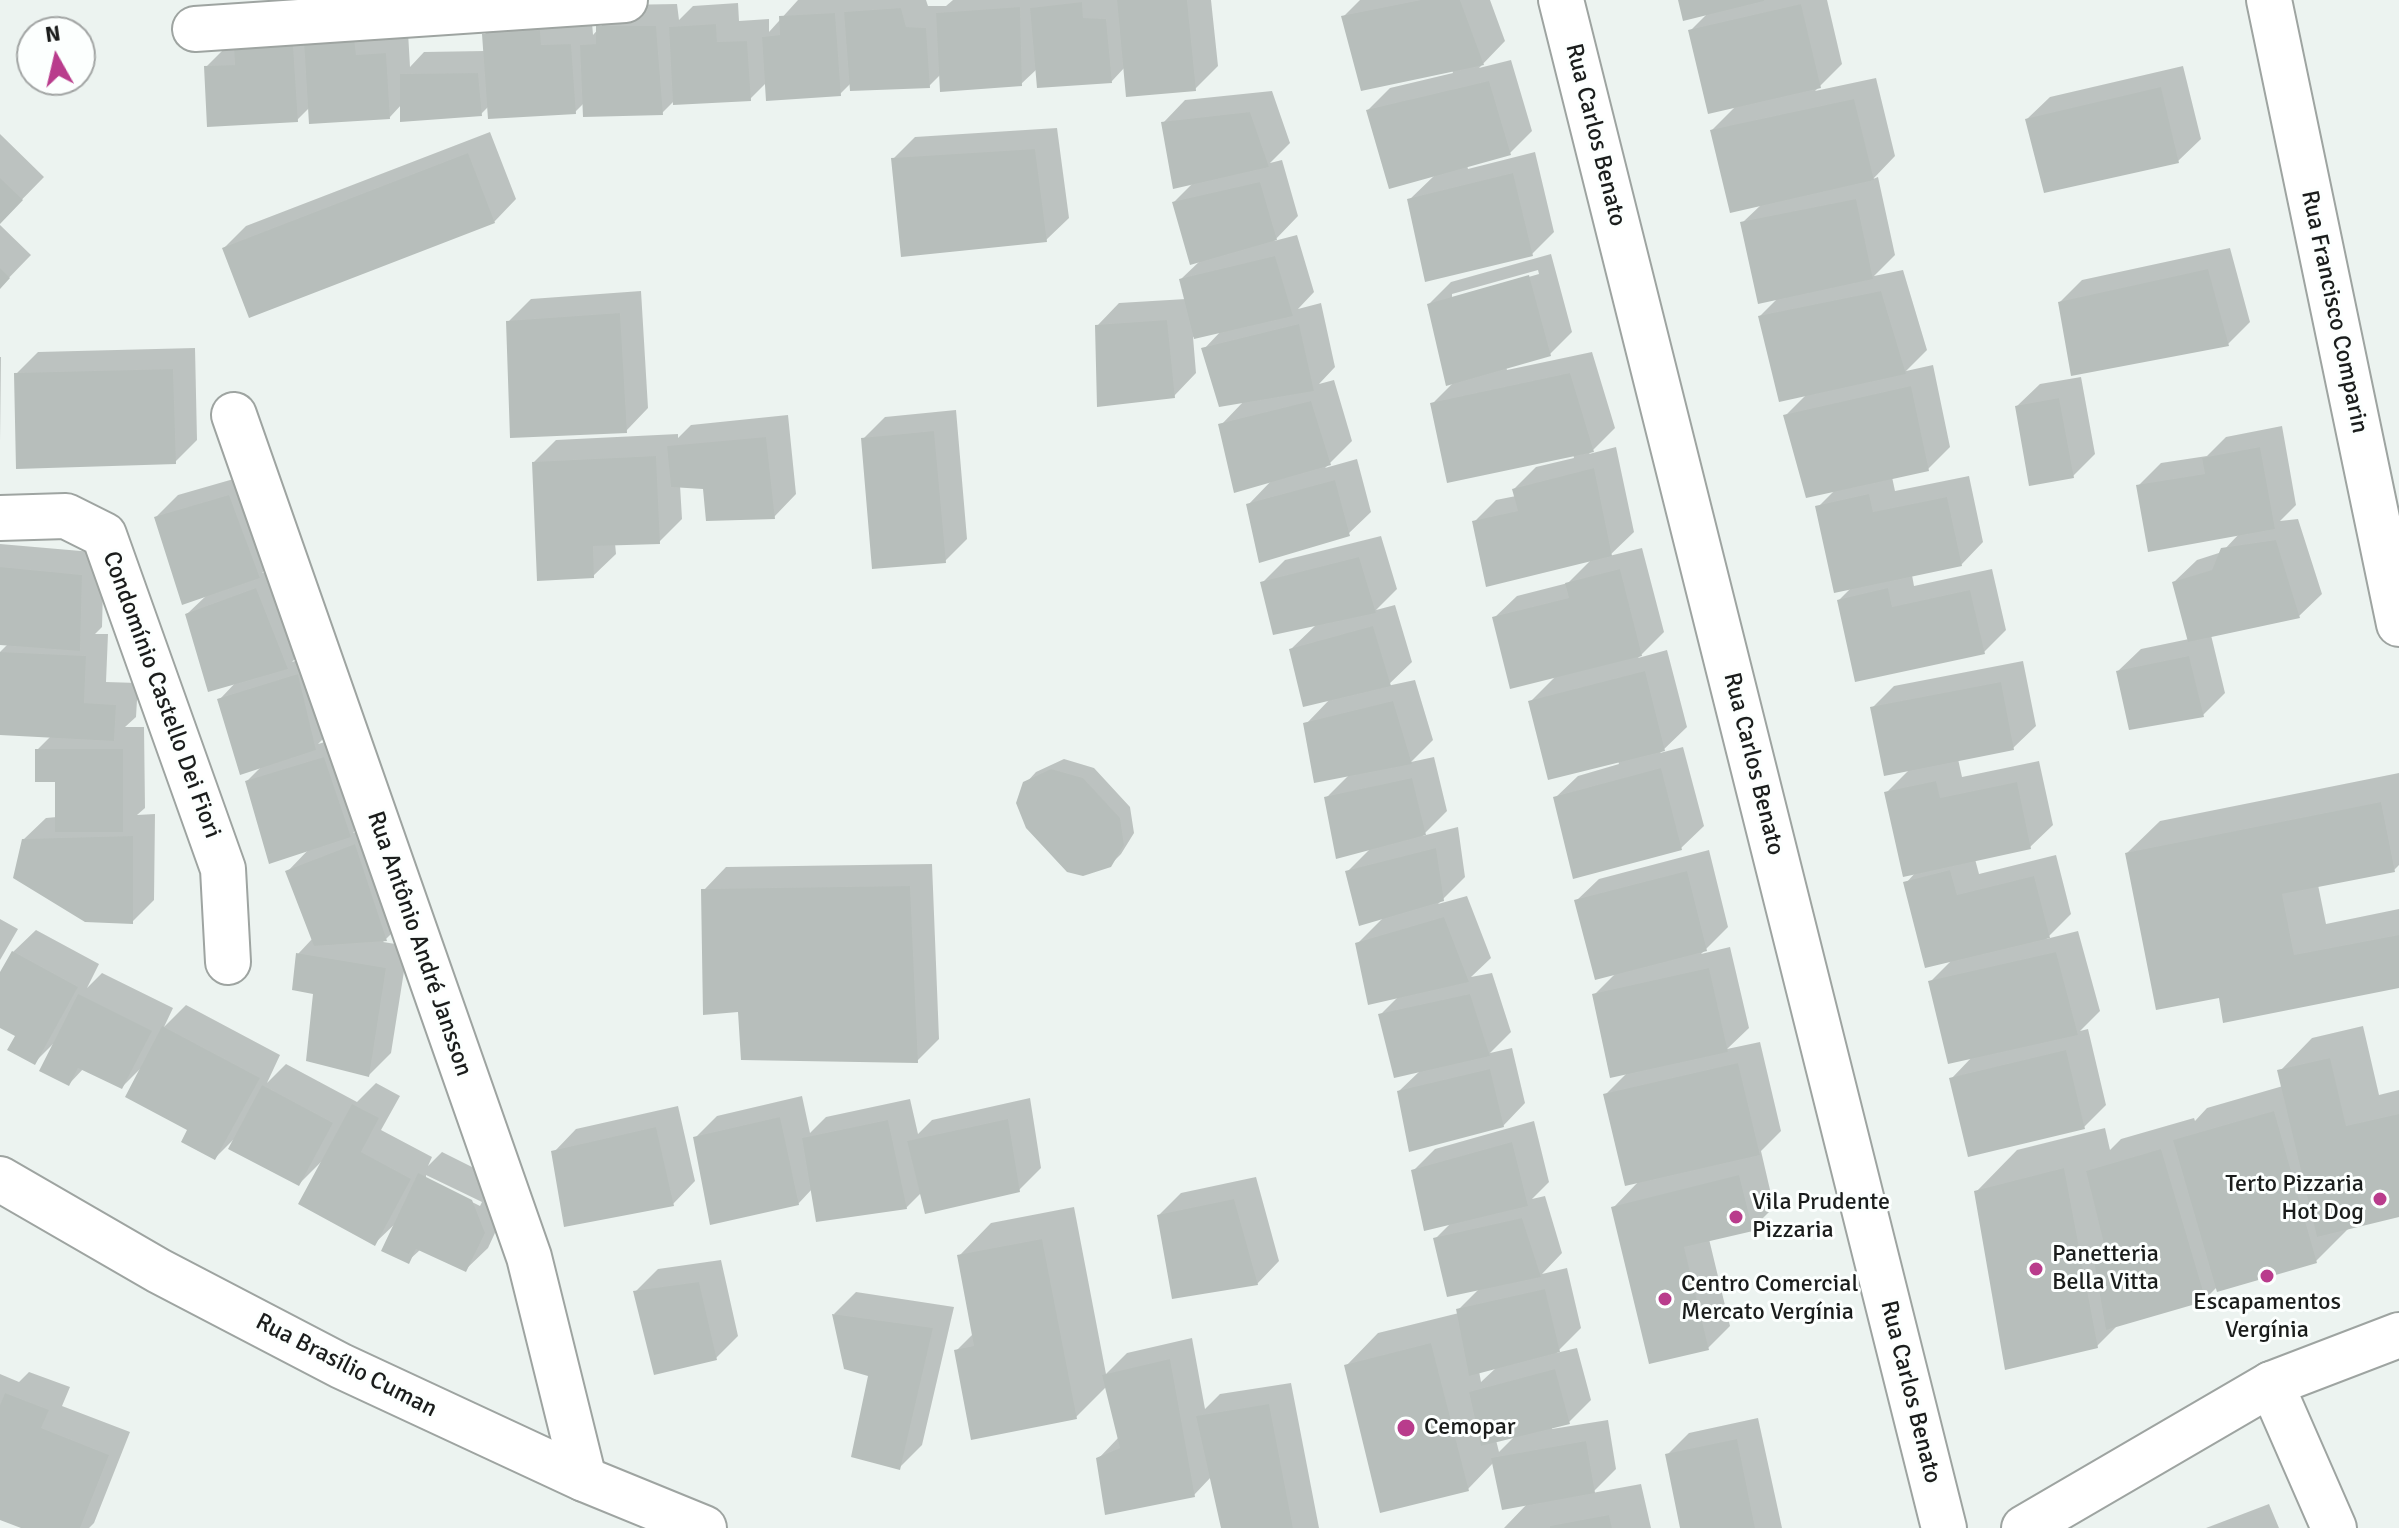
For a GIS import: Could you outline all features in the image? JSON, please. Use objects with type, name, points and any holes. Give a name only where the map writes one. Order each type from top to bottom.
[{"type":"street","points":[[195,29],[625,0]]},
{"type":"street","name":"Rua Carlos Benato","points":[[1561,0],[1944,1528]]},
{"type":"street","name":"Rua Francisco Comparin","points":[[2269,0],[2399,624]]},
{"type":"street","name":"Rua Antônio André Jansson","points":[[234,415],[529,1257],[584,1479]]},
{"type":"street","name":"Condomínio Castello Dei Fiori","points":[[0,518],[66,516],[104,535],[223,869],[228,962]]},
{"type":"street","name":"Rua Brasílio Cuman","points":[[0,1179],[159,1271],[341,1366],[584,1479],[704,1528]]},
{"type":"street","points":[[2024,1528],[2271,1384],[2399,1335]]},
{"type":"street","points":[[2271,1384],[2334,1528]]},
{"type":"building","points":[[1117,0],[1187,0],[1196,91],[1126,97]]},
{"type":"building","points":[[1421,0],[1460,0],[1484,65],[1361,91],[1341,16]]},
{"type":"building","points":[[1678,0],[1764,0],[1764,1],[1683,21]]},
{"type":"building","points":[[1082,2],[1083,18],[1106,19],[1112,83],[1037,88],[1030,8]]},
{"type":"building","points":[[1801,4],[1821,88],[1708,114],[1688,30]]},
{"type":"building","points":[[1020,7],[1022,86],[940,92],[936,13]]},
{"type":"building","points":[[901,8],[906,27],[926,28],[930,88],[850,91],[844,12]]},
{"type":"building","points":[[835,13],[841,96],[766,101],[762,37],[780,35],[779,16]]},
{"type":"building","points":[[716,24],[717,42],[747,41],[751,101],[673,105],[669,27]]},
{"type":"building","points":[[596,26],[656,26],[663,115],[583,117],[580,45],[596,44]]},
{"type":"building","points":[[540,30],[541,45],[571,44],[576,114],[488,119],[482,34]]},
{"type":"building","points":[[354,38],[356,55],[386,53],[390,119],[309,124],[304,41]]},
{"type":"building","points":[[293,45],[298,122],[207,127],[204,66],[235,65],[234,48]]},
{"type":"building","points":[[478,73],[482,116],[400,122],[400,74]]},
{"type":"building","points":[[1489,81],[1511,155],[1389,189],[1366,110]]},
{"type":"building","points":[[2161,87],[2179,163],[2044,193],[2025,119]]},
{"type":"building","points":[[1854,99],[1874,180],[1730,213],[1710,130]]},
{"type":"building","points":[[1250,112],[1269,167],[1173,189],[1161,122]]},
{"type":"building","points":[[1035,149],[1047,242],[901,257],[891,158]]},
{"type":"building","points":[[468,153],[495,223],[249,318],[222,248]]},
{"type":"building","points":[[1513,173],[1533,256],[1425,282],[1407,199]]},
{"type":"building","points":[[0,178],[23,200],[0,224]]},
{"type":"building","points":[[1260,182],[1277,240],[1190,265],[1172,202]]},
{"type":"building","points":[[1856,199],[1873,279],[1758,304],[1740,222]]},
{"type":"building","points":[[1275,256],[1293,316],[1194,339],[1179,279]]},
{"type":"building","points":[[0,268],[10,278],[0,289]]},
{"type":"building","points":[[2208,269],[2229,346],[2071,376],[2058,302]]},
{"type":"building","points":[[1529,275],[1551,356],[1446,386],[1427,304]]},
{"type":"building","points":[[1881,291],[1906,374],[1779,402],[1758,316]]},
{"type":"building","points":[[620,313],[627,433],[510,438],[506,321]]},
{"type":"building","points":[[1167,320],[1175,398],[1097,407],[1095,325]]},
{"type":"building","points":[[1299,324],[1314,391],[1219,407],[1201,348]]},
{"type":"building","points":[[173,369],[176,464],[16,469],[14,373]]},
{"type":"building","points":[[1570,373],[1594,452],[1447,483],[1430,403]]},
{"type":"building","points":[[1911,386],[1929,471],[1806,498],[1783,415]]},
{"type":"building","points":[[2059,398],[2074,478],[2029,486],[2015,406]]},
{"type":"building","points":[[1311,401],[1331,465],[1234,493],[1218,424]]},
{"type":"building","points":[[934,431],[946,563],[872,569],[861,438]]},
{"type":"building","points":[[766,437],[775,519],[706,521],[703,489],[671,487],[667,446]]},
{"type":"building","points":[[2260,447],[2275,529],[2148,552],[2136,485],[2205,474],[2202,458]]},
{"type":"building","points":[[656,456],[660,544],[593,546],[594,578],[537,581],[532,462]]},
{"type":"building","points":[[1594,468],[1612,556],[1486,587],[1472,521],[1518,511],[1512,489]]},
{"type":"building","points":[[1335,480],[1350,536],[1259,563],[1246,504]]},
{"type":"building","points":[[1869,494],[1873,512],[1947,497],[1962,566],[1834,593],[1815,506]]},
{"type":"building","points":[[229,495],[260,578],[182,605],[154,517]]},
{"type":"building","points":[[2276,540],[2300,618],[2188,642],[2172,582],[2212,570],[2221,548]]},
{"type":"building","points":[[1359,557],[1376,613],[1273,635],[1260,582]]},
{"type":"building","points":[[0,567],[82,575],[80,651],[0,645]]},
{"type":"building","points":[[1620,569],[1642,656],[1510,689],[1492,617],[1569,598],[1565,583]]},
{"type":"building","points":[[256,588],[288,669],[208,692],[185,614]]},
{"type":"building","points":[[1888,588],[1892,607],[1970,590],[1985,654],[1855,682],[1837,600]]},
{"type":"building","points":[[1373,626],[1391,686],[1303,707],[1289,649]]},
{"type":"building","points":[[0,652],[86,656],[84,703],[116,705],[114,741],[0,735]]},
{"type":"building","points":[[2189,656],[2204,717],[2129,730],[2116,671]]},
{"type":"building","points":[[1645,671],[1665,751],[1548,780],[1528,701]]},
{"type":"building","points":[[298,674],[316,750],[240,775],[217,699]]},
{"type":"building","points":[[2001,682],[2014,750],[1884,776],[1870,707]]},
{"type":"building","points":[[1393,701],[1412,764],[1314,783],[1303,723]]},
{"type":"building","points":[[35,749],[123,749],[123,832],[55,832],[55,782],[35,782]]},
{"type":"building","points":[[324,757],[351,837],[269,864],[245,781]]},
{"type":"building","points":[[1661,768],[1682,850],[1573,879],[1553,797]]},
{"type":"building","points":[[1051,769],[1083,778],[1120,818],[1124,845],[1111,867],[1083,876],[1067,872],[1026,828],[1016,803],[1023,782]]},
{"type":"building","points":[[1412,778],[1426,835],[1336,859],[1324,797]]},
{"type":"building","points":[[1936,781],[1940,798],[2017,782],[2031,849],[1903,877],[1884,792]]},
{"type":"building","points":[[2381,802],[2395,872],[2282,894],[2294,955],[2399,935],[2399,988],[2223,1023],[2219,998],[2156,1010],[2125,853]]},
{"type":"building","points":[[133,836],[133,924],[85,922],[13,878],[22,839]]},
{"type":"building","points":[[355,844],[387,941],[314,946],[285,871]]},
{"type":"building","points":[[1436,848],[1444,901],[1359,926],[1345,871]]},
{"type":"building","points":[[1950,870],[1957,895],[2034,876],[2050,938],[1925,968],[1903,882]]},
{"type":"building","points":[[1687,871],[1707,951],[1595,980],[1574,900]]},
{"type":"building","points":[[910,886],[918,1063],[741,1060],[738,1012],[703,1015],[701,889]]},
{"type":"building","points":[[1444,917],[1469,982],[1368,1005],[1355,943]]},
{"type":"building","points":[[12,951],[78,987],[35,1065],[7,1050],[15,1036],[0,1028],[0,972]]},
{"type":"building","points":[[2056,952],[2078,1035],[1948,1064],[1928,981]]},
{"type":"building","points":[[296,953],[386,968],[369,1077],[306,1061],[313,994],[292,990]]},
{"type":"building","points":[[1709,968],[1728,1052],[1610,1078],[1592,994]]},
{"type":"building","points":[[78,994],[152,1031],[122,1089],[78,1068],[69,1086],[39,1071]]},
{"type":"building","points":[[1470,994],[1490,1056],[1394,1078],[1378,1014]]},
{"type":"building","points":[[162,1026],[260,1078],[215,1160],[181,1142],[187,1130],[125,1097]]},
{"type":"building","points":[[2066,1050],[2085,1129],[1968,1157],[1949,1078]]},
{"type":"building","points":[[2330,1058],[2346,1126],[2399,1114],[2399,1217],[2317,1237],[2277,1070]]},
{"type":"building","points":[[1738,1063],[1760,1155],[1625,1186],[1603,1094]]},
{"type":"building","points":[[1490,1069],[1504,1127],[1409,1152],[1397,1091]]},
{"type":"building","points":[[262,1085],[333,1123],[299,1186],[228,1149]]},
{"type":"building","points":[[352,1104],[379,1118],[361,1152],[411,1179],[375,1246],[298,1204]]},
{"type":"building","points":[[2274,1111],[2317,1263],[2217,1292],[2173,1140]]},
{"type":"building","points":[[780,1117],[799,1205],[710,1225],[693,1137]]},
{"type":"building","points":[[1008,1119],[1020,1192],[925,1214],[907,1141]]},
{"type":"building","points":[[888,1120],[907,1209],[816,1222],[802,1138]]},
{"type":"building","points":[[656,1127],[674,1206],[564,1227],[551,1151]]},
{"type":"building","points":[[1512,1142],[1528,1206],[1424,1231],[1411,1170]]},
{"type":"building","points":[[2161,1149],[2206,1301],[2106,1330],[2093,1255],[2105,1248],[2086,1171]]},
{"type":"building","name":"Panetteria Bella Vitta","points":[[2064,1168],[2098,1348],[2005,1370],[1974,1191]]},
{"type":"building","points":[[418,1173],[472,1200],[485,1233],[466,1272],[416,1249],[409,1264],[381,1251]]},
{"type":"building","name":"Centro Comercial Mercato Vergínia","points":[[1739,1175],[1753,1231],[1684,1247],[1709,1350],[1649,1364],[1611,1207]]},
{"type":"building","points":[[1234,1199],[1258,1285],[1172,1299],[1157,1215]]},
{"type":"building","points":[[1522,1218],[1541,1277],[1447,1297],[1433,1238]]},
{"type":"building","points":[[1042,1239],[1077,1419],[971,1440],[954,1350],[974,1346],[957,1255]]},
{"type":"building","points":[[699,1282],[717,1360],[654,1375],[633,1291]]},
{"type":"building","points":[[1545,1289],[1560,1352],[1469,1376],[1456,1309]]},
{"type":"building","points":[[832,1314],[933,1328],[900,1470],[851,1457],[868,1376],[844,1369]]},
{"type":"building","name":"Cemopar","points":[[1431,1343],[1469,1491],[1380,1513],[1344,1365]]},
{"type":"building","points":[[1170,1359],[1195,1497],[1105,1515],[1096,1458],[1120,1448],[1102,1375]]},
{"type":"building","points":[[1555,1369],[1570,1424],[1481,1446],[1469,1392]]},
{"type":"building","points":[[5,1393],[49,1410],[41,1428],[109,1455],[80,1528],[21,1528],[0,1520],[0,1405]]},
{"type":"building","points":[[1269,1404],[1293,1528],[1221,1528],[1196,1416]]},
{"type":"building","points":[[1737,1439],[1755,1528],[1680,1528],[1665,1454]]},
{"type":"building","points":[[1586,1441],[1595,1493],[1502,1510],[1491,1458]]},
{"type":"building","points":[[1609,1515],[1612,1528],[1550,1528],[1550,1526]]},
{"type":"place","name":"Terto Pizzaria Hot Dog","points":[[2380,1199]]},
{"type":"place","name":"Vila Prudente Pizzaria","points":[[1736,1217]]},
{"type":"place","name":"Panetteria Bella Vitta","points":[[2036,1269]]},
{"type":"place","name":"Escapamentos Vergínia","points":[[2267,1276]]},
{"type":"place","name":"Centro Comercial Mercato Vergínia","points":[[1665,1299]]},
{"type":"place","name":"Cemopar","points":[[1406,1428]]}]
